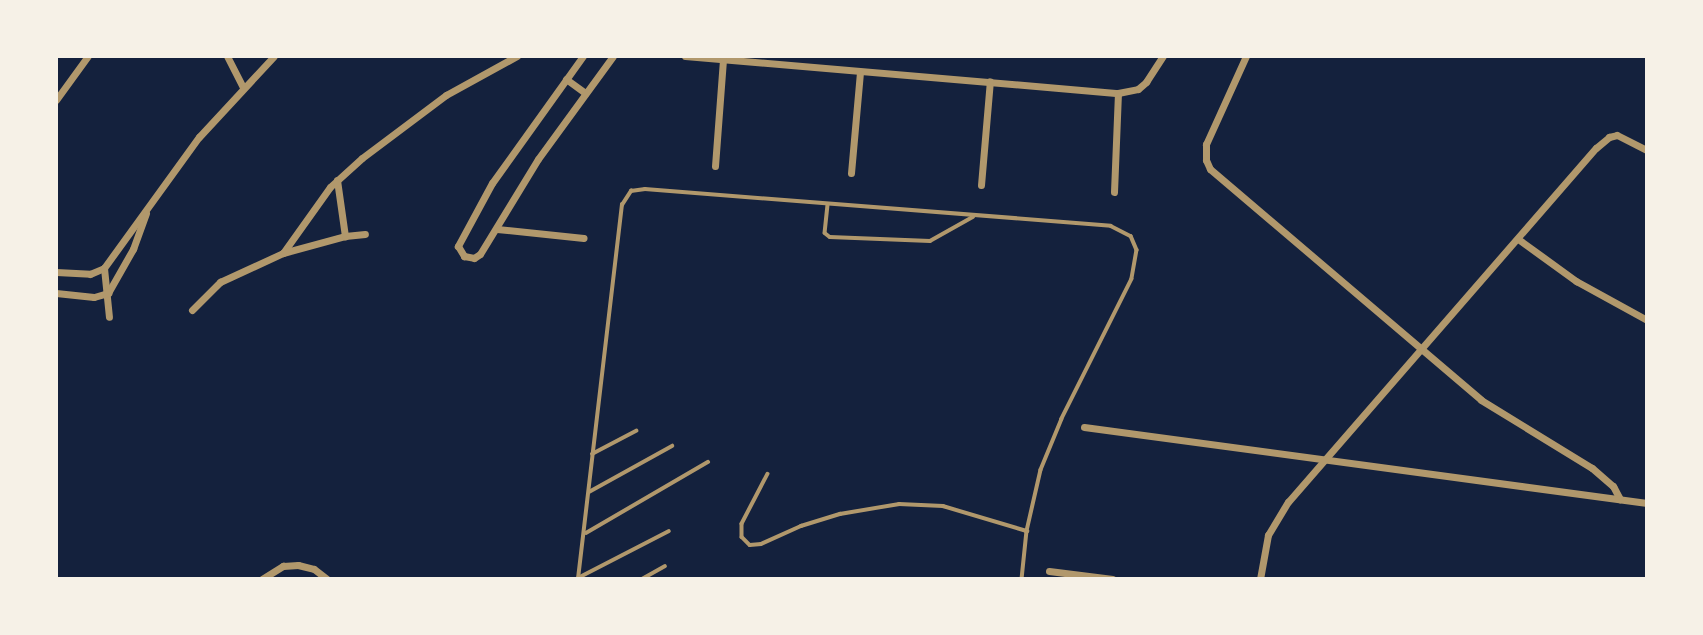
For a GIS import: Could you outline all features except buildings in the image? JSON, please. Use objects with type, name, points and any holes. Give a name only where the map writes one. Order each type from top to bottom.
[{"type":"street","points":[[56,100],[88,56]]},
{"type":"street","points":[[228,56],[243,87]]},
{"type":"street","points":[[56,272],[90,274],[104,268],[199,137],[274,56]]},
{"type":"street","points":[[283,253],[299,227],[337,180],[379,144],[446,96],[517,56]]},
{"type":"street","points":[[583,56],[492,183],[462,237],[459,252],[469,258],[477,257],[497,229],[538,159],[613,56]]},
{"type":"street","points":[[685,56],[1118,93],[1138,89],[1146,82],[1163,56]]},
{"type":"street","points":[[785,65],[787,56]]},
{"type":"street","points":[[1247,56],[1205,150],[1210,169],[1422,351],[1501,414],[1592,467],[1613,486],[1620,499]]},
{"type":"street","points":[[715,166],[723,60]]},
{"type":"street","points":[[852,173],[860,72]]},
{"type":"street","points":[[565,79],[584,93]]},
{"type":"street","points":[[981,185],[990,81]]},
{"type":"street","points":[[1114,192],[1118,93]]},
{"type":"street","points":[[1260,579],[1268,535],[1277,519],[1323,461],[1604,140],[1617,135],[1647,150]]},
{"type":"street","points":[[337,180],[345,236]]},
{"type":"street","points":[[56,293],[94,297],[108,293],[133,249],[146,212]]},
{"type":"street","points":[[497,229],[584,238]]},
{"type":"street","points":[[192,310],[220,282],[283,253],[345,236],[365,234]]},
{"type":"street","points":[[1518,239],[1576,281],[1647,320]]},
{"type":"street","points":[[104,268],[108,317]]},
{"type":"street","points":[[1084,427],[1647,503]]},
{"type":"street","points":[[262,579],[283,566],[299,565],[314,569],[327,579]]},
{"type":"street","points":[[1049,571],[1112,579]]},
{"type":"lane","points":[[578,579],[586,533],[592,454],[612,305],[619,221],[626,196],[631,191],[645,189],[1111,226],[1126,232],[1135,243],[1132,279],[1047,453],[1027,531],[1022,579]]},
{"type":"lane","points":[[828,205],[825,233],[830,237],[930,242],[973,217]]},
{"type":"lane","points":[[592,454],[636,430]]},
{"type":"lane","points":[[589,492],[672,446]]},
{"type":"lane","points":[[586,533],[708,462]]},
{"type":"lane","points":[[768,474],[751,502],[740,529],[744,540],[753,546],[801,526],[840,514],[899,504],[943,506],[1027,531]]},
{"type":"lane","points":[[578,579],[669,531]]},
{"type":"lane","points":[[642,579],[665,566]]}]
